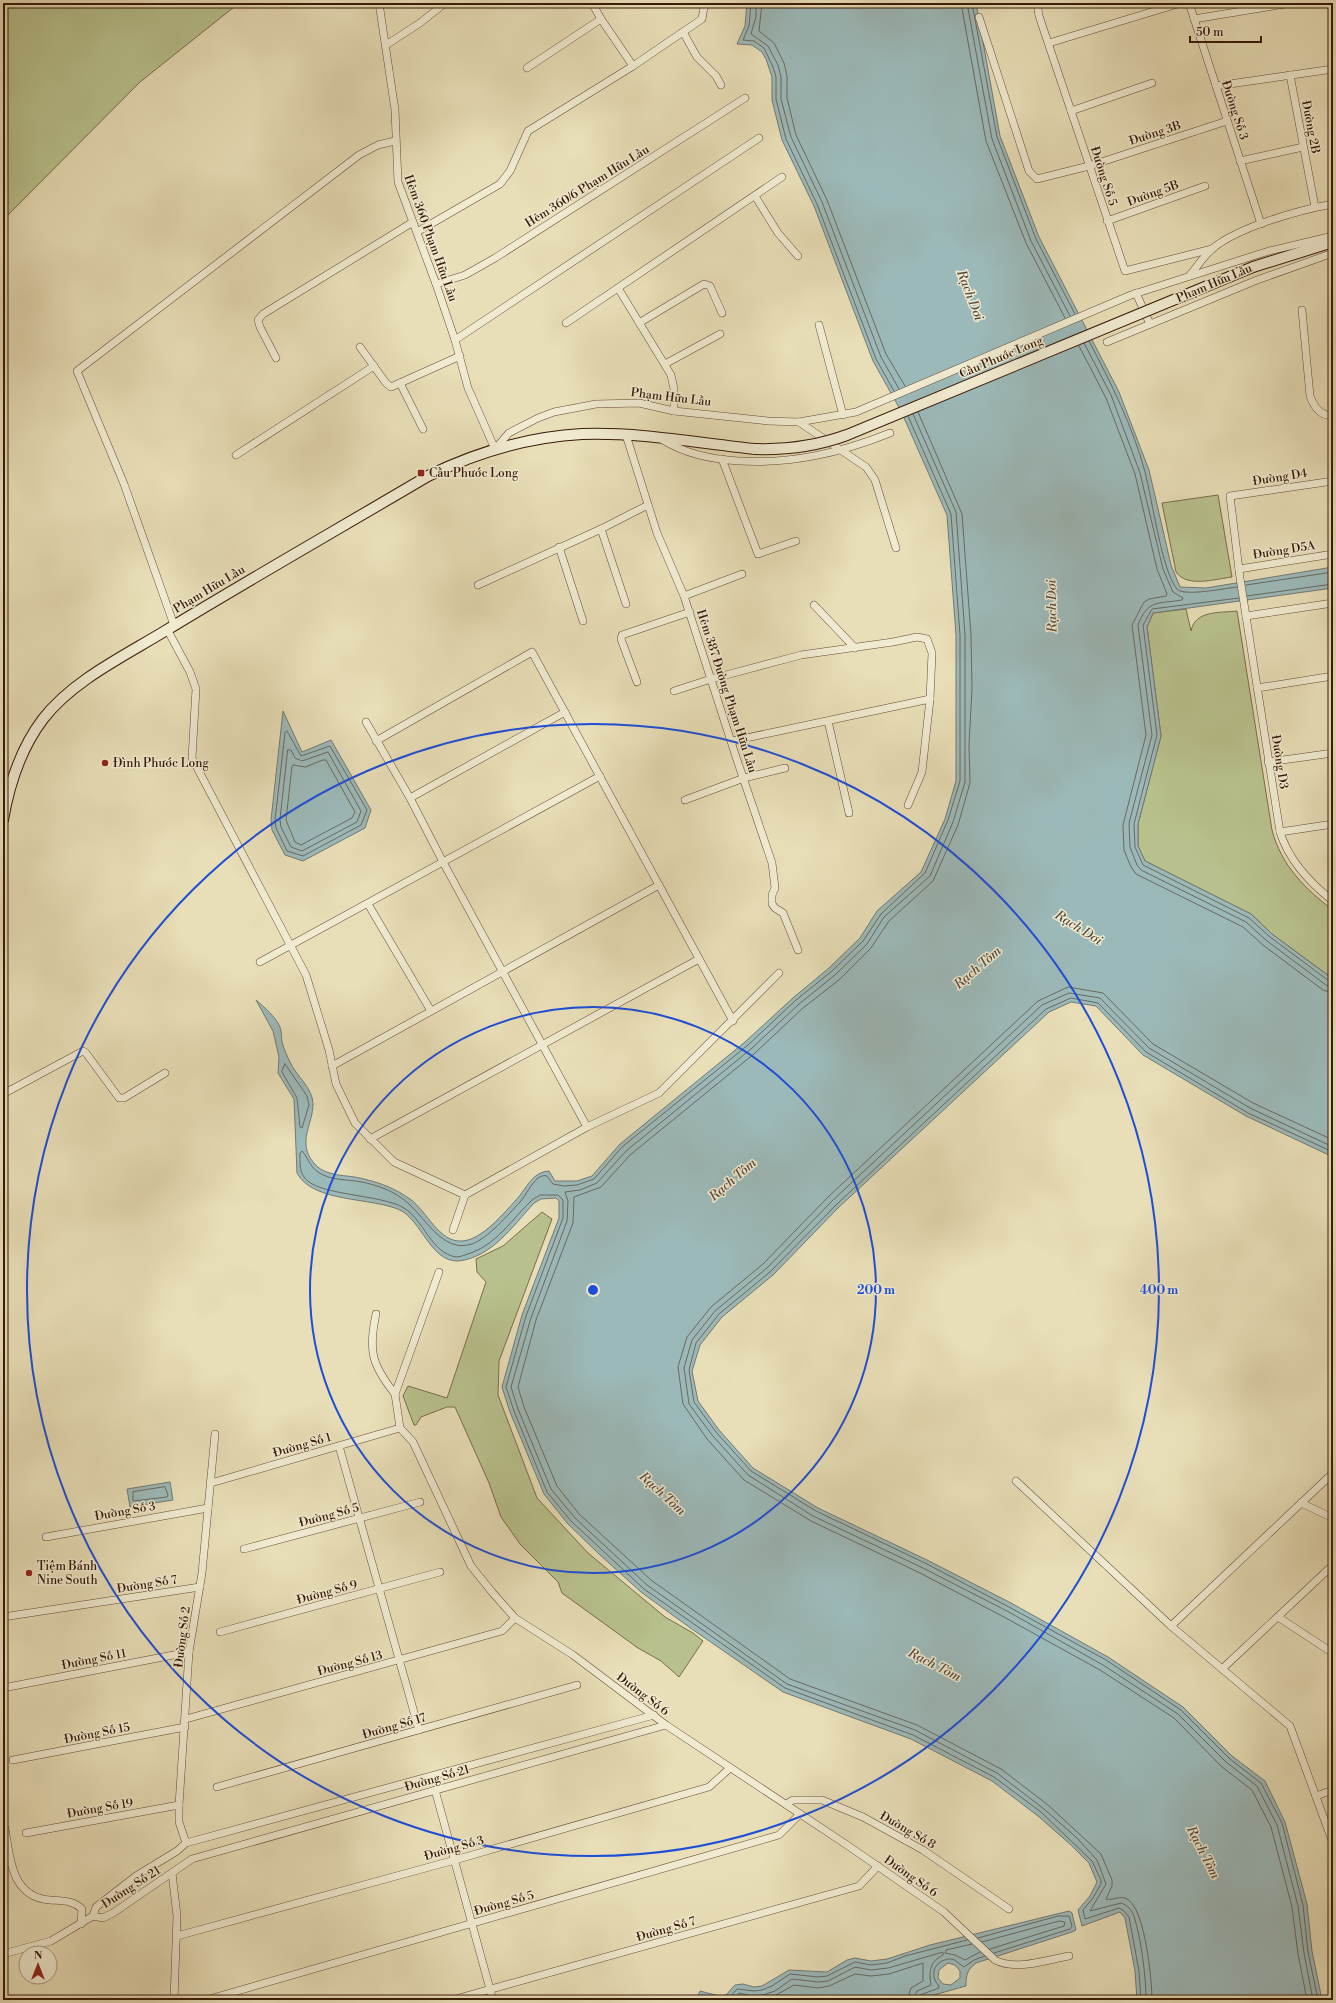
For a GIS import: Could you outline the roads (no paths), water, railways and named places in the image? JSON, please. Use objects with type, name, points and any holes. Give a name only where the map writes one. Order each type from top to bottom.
[{"type":"main road","name":"Phạm Hữu Lầu","points":[[1253,267],[1333,242]]},
{"type":"main road","name":"Cầu Phước Long","points":[[755,449],[796,448],[823,443],[848,435],[1253,267]]},
{"type":"main road","name":"Phạm Hữu Lầu","points":[[3,820],[10,789],[23,752],[44,719],[85,679],[170,627],[428,476],[461,461],[495,449],[560,436],[626,435],[755,449]]},
{"type":"street","name":"Hẻm 360 Phạm Hữu Lầu","points":[[379,3],[395,110],[395,141],[398,182],[436,284],[460,356],[468,388],[495,449]]},
{"type":"street","points":[[386,45],[420,23],[445,3]]},
{"type":"street","points":[[592,3],[633,66]]},
{"type":"street","points":[[417,232],[500,184],[510,171],[528,131],[633,66],[702,19],[704,7],[710,3]]},
{"type":"street","name":"Đường Số 5","points":[[1037,3],[1039,16],[1125,271],[1212,249]]},
{"type":"street","points":[[1049,43],[1181,3]]},
{"type":"street","name":"Đường Số 3","points":[[1189,3],[1261,224]]},
{"type":"street","points":[[1194,19],[1291,3]]},
{"type":"street","name":"Đường 3B","points":[[979,17],[1031,174],[1036,179],[1089,166],[1227,121]]},
{"type":"street","points":[[527,68],[601,19]]},
{"type":"street","points":[[683,32],[697,57],[716,76],[721,85]]},
{"type":"street","points":[[1216,86],[1333,69]]},
{"type":"street","name":"Đường 2B","points":[[1290,75],[1315,207]]},
{"type":"street","points":[[1071,111],[1152,83]]},
{"type":"street","name":"Hẻm 360/6 Phạm Hữu Lầu","points":[[436,284],[464,276],[495,258],[746,98]]},
{"type":"street","points":[[455,340],[759,138]]},
{"type":"street","points":[[395,141],[378,144],[359,155],[77,371],[124,484],[170,627],[196,689],[192,758],[306,975],[329,1050],[336,1084],[355,1123],[394,1162],[465,1194]]},
{"type":"street","points":[[1240,161],[1303,146]]},
{"type":"street","points":[[566,323],[782,177]]},
{"type":"street","name":"Đường 5B","points":[[1107,221],[1205,186]]},
{"type":"street","points":[[755,196],[778,233],[798,256]]},
{"type":"street","points":[[1190,276],[1212,249],[1239,233],[1261,224],[1315,207],[1333,204]]},
{"type":"street","points":[[276,358],[260,327],[258,320],[263,314],[413,222]]},
{"type":"street","name":"Phạm Hữu Lầu","points":[[1134,294],[1269,251],[1333,236]]},
{"type":"street","name":"Phạm Hữu Lầu","points":[[1107,342],[1257,280],[1333,253]]},
{"type":"street","points":[[639,323],[704,284],[710,286],[722,313]]},
{"type":"street","points":[[618,288],[671,375],[674,390],[674,411]]},
{"type":"street","points":[[1134,294],[1150,324]]},
{"type":"street","name":"Cầu Phước Long","points":[[856,412],[1134,294]]},
{"type":"street","points":[[1302,310],[1310,396],[1312,402],[1321,413],[1327,416],[1333,415]]},
{"type":"street","points":[[820,325],[843,415]]},
{"type":"street","points":[[665,364],[720,334]]},
{"type":"street","points":[[360,347],[391,387],[460,356]]},
{"type":"street","points":[[236,455],[374,366]]},
{"type":"street","points":[[400,383],[423,429]]},
{"type":"street","name":"Phạm Hữu Lầu","points":[[495,449],[503,438],[515,428],[554,412],[596,404],[639,403],[674,411],[768,421],[799,422],[856,412]]},
{"type":"street","points":[[799,422],[866,467],[875,480],[896,548]]},
{"type":"street","name":"Phạm Hữu Lầu","points":[[661,439],[686,452],[722,459],[757,462],[791,460],[842,451],[890,433]]},
{"type":"street","name":"Hẻm 387 Đường Phạm Hữu Lầu","points":[[626,435],[657,533],[690,612],[732,741],[736,760],[744,778],[772,863],[775,888],[772,895],[772,904],[783,913],[798,950]]},
{"type":"street","points":[[722,459],[758,554],[796,541]]},
{"type":"street","name":"Đường D4","points":[[1239,569],[1230,496],[1333,481]]},
{"type":"street","points":[[478,585],[601,529],[648,505]]},
{"type":"street","points":[[601,529],[626,604]]},
{"type":"street","points":[[559,548],[583,620]]},
{"type":"street","name":"Đường D5A","points":[[1239,569],[1333,554]]},
{"type":"street","name":"Đường D3","points":[[1239,569],[1280,832],[1286,849],[1297,865],[1314,884],[1333,901]]},
{"type":"street","points":[[684,596],[742,574]]},
{"type":"street","points":[[1246,616],[1333,603]]},
{"type":"street","points":[[814,605],[855,648]]},
{"type":"street","points":[[637,682],[621,640],[622,635],[690,612]]},
{"type":"street","points":[[674,691],[711,679],[801,655],[855,648],[917,637],[927,640],[932,653],[930,699],[922,772],[908,805]]},
{"type":"street","points":[[376,740],[532,652],[733,1021]]},
{"type":"street","points":[[1257,688],[1333,676]]},
{"type":"street","points":[[732,741],[930,699]]},
{"type":"street","points":[[410,798],[565,712]]},
{"type":"street","points":[[828,721],[848,813]]},
{"type":"street","points":[[366,722],[410,798],[443,862],[587,1127]]},
{"type":"street","points":[[1268,762],[1333,753]]},
{"type":"street","points":[[685,800],[744,778],[785,768]]},
{"type":"street","points":[[260,962],[292,946],[600,776]]},
{"type":"street","points":[[1280,832],[1333,824]]},
{"type":"street","points":[[332,1066],[659,885]]},
{"type":"street","points":[[368,904],[431,1010]]},
{"type":"street","points":[[370,1139],[699,959]]},
{"type":"street","points":[[453,1230],[465,1194],[587,1127],[658,1093],[733,1021],[779,974]]},
{"type":"street","points":[[3,1094],[83,1051],[119,1098],[124,1098],[166,1073]]},
{"type":"street","points":[[400,1428],[395,1394],[439,1272]]},
{"type":"street","points":[[376,1314],[372,1335],[373,1356],[379,1375],[395,1394]]},
{"type":"street","name":"Đường Số 1","points":[[211,1483],[400,1428]]},
{"type":"street","name":"Đường Số 6","points":[[400,1428],[413,1442],[471,1566],[515,1618],[572,1655],[666,1725],[786,1804],[944,1912],[995,1960],[1005,1965],[1017,1965],[1069,1956]]},
{"type":"street","name":"Đường Số 2","points":[[186,1843],[179,1822],[179,1805],[190,1652],[200,1587],[211,1483],[214,1434]]},
{"type":"street","points":[[339,1446],[419,1730]]},
{"type":"street","points":[[1171,1626],[1333,1473]]},
{"type":"street","points":[[1016,1481],[1171,1626],[1290,1726],[1333,1843]]},
{"type":"street","name":"Đường Số 5","points":[[244,1550],[420,1502]]},
{"type":"street","points":[[1301,1503],[1333,1518]]},
{"type":"street","name":"Đường Số 3","points":[[46,1537],[208,1508]]},
{"type":"street","points":[[1222,1669],[1333,1565]]},
{"type":"street","name":"Đường Số 9","points":[[220,1632],[440,1572]]},
{"type":"street","name":"Đường Số 7","points":[[3,1617],[200,1587]]},
{"type":"street","points":[[1278,1617],[1333,1653]]},
{"type":"street","name":"Đường Số 13","points":[[186,1719],[399,1661],[502,1631],[515,1618]]},
{"type":"street","name":"Đường Số 11","points":[[3,1688],[190,1652]]},
{"type":"street","name":"Đường Số 17","points":[[217,1787],[577,1685]]},
{"type":"street","name":"Đường Số 21","points":[[654,1715],[186,1843],[177,1851],[136,1876],[96,1907],[93,1916],[103,1918],[113,1913],[192,1859],[666,1725]]},
{"type":"street","name":"Đường Số 15","points":[[13,1760],[185,1727]]},
{"type":"street","name":"Đường Số 3","points":[[177,1936],[455,1860],[709,1787],[730,1768]]},
{"type":"street","points":[[435,1790],[494,2000]]},
{"type":"street","points":[[1316,1796],[1333,1790]]},
{"type":"street","name":"Đường Số 8","points":[[786,1804],[793,1800],[801,1799],[822,1800],[863,1817],[923,1850],[1009,1909]]},
{"type":"street","name":"Đường Số 19","points":[[26,1833],[179,1805]]},
{"type":"street","name":"Đường Số 5","points":[[206,2000],[779,1835],[800,1814]]},
{"type":"street","points":[[3,1828],[6,1828],[10,1856],[16,1881],[29,1893],[45,1900],[76,1903],[82,1909],[81,1924]]},
{"type":"street","name":"Đường Số 7","points":[[452,2000],[859,1886],[878,1866]]},
{"type":"street","points":[[172,1873],[177,1916],[176,1999]]},
{"type":"street","points":[[3,1954],[51,1941],[93,1916]]},
{"type":"water","points":[[747,3],[976,3],[1000,136],[1039,237],[1119,392],[1149,470],[1171,565],[1180,587],[1206,588],[1333,567],[1333,588],[1153,613],[1147,627],[1161,736],[1138,824],[1138,846],[1145,861],[1251,914],[1272,934],[1333,979],[1333,1157],[1246,1116],[1143,1055],[1096,1006],[1071,1002],[1049,1012],[838,1208],[773,1275],[722,1317],[700,1345],[692,1371],[698,1401],[719,1430],[753,1468],[818,1508],[927,1560],[1011,1603],[1108,1657],[1183,1707],[1232,1756],[1265,1781],[1285,1822],[1307,1904],[1312,1951],[1322,2000],[1137,2000],[1135,1971],[1125,1918],[1120,1912],[1082,1926],[1078,1910],[1090,1896],[1097,1882],[1089,1863],[1038,1816],[992,1781],[911,1739],[783,1692],[641,1592],[568,1524],[544,1494],[510,1412],[502,1387],[522,1315],[559,1218],[559,1201],[556,1198],[541,1199],[534,1203],[509,1231],[491,1247],[470,1259],[458,1261],[449,1260],[440,1255],[414,1222],[400,1210],[374,1203],[344,1198],[316,1190],[305,1183],[297,1173],[294,1099],[278,1073],[279,1057],[273,1031],[256,1000],[270,1012],[278,1023],[281,1029],[282,1042],[288,1057],[307,1087],[312,1098],[313,1104],[307,1133],[306,1147],[308,1155],[313,1162],[324,1171],[330,1173],[357,1177],[394,1189],[405,1195],[416,1204],[440,1232],[447,1237],[462,1241],[470,1239],[485,1231],[492,1225],[516,1200],[530,1181],[538,1174],[549,1171],[555,1181],[577,1181],[592,1176],[620,1144],[745,1042],[794,997],[829,968],[860,938],[877,911],[921,872],[945,819],[956,781],[956,635],[947,515],[901,411],[873,361],[814,206],[782,140],[772,100],[772,77],[766,59],[762,52],[752,45],[737,44],[745,26]]},
{"type":"water","points":[[283,711],[302,752],[331,740],[371,810],[365,828],[303,861],[285,855],[272,830],[271,820]]},
{"type":"water","points":[[170,1482],[173,1500],[130,1507],[127,1489]]},
{"type":"water","points":[[1069,1911],[1072,1913],[1076,1930],[976,1963],[968,1973],[966,1986],[916,2000],[696,2000],[700,1991],[719,1996],[726,1995],[735,1985],[743,1984],[754,1987],[762,1986],[789,1970],[827,1972],[847,1960],[855,1958],[871,1961],[887,1959],[930,1945]],"holes":[[[948,1963],[955,1965],[960,1971],[960,1978],[951,1985],[943,1984],[938,1978],[939,1970]]]},
{"type":"place","name":"Cầu Phước Long","points":[[421,473]]},
{"type":"place","name":"Đình Phước Long","points":[[105,763]]},
{"type":"place","name":"Tiệm Bánh Nine South","points":[[29,1573]]},
{"type":"water label","name":"Rạch Dơi","points":[[971,295]]},
{"type":"water label","name":"Rạch Dơi","points":[[1051,606]]},
{"type":"water label","name":"Rạch Dơi","points":[[1079,927]]},
{"type":"water label","name":"Rạch Tôm","points":[[977,967]]},
{"type":"water label","name":"Rạch Tôm","points":[[732,1179]]},
{"type":"water label","name":"Rạch Tôm","points":[[663,1493]]},
{"type":"water label","name":"Rạch Tôm","points":[[935,1664]]},
{"type":"water label","name":"Rạch Tôm","points":[[1204,1852]]}]
